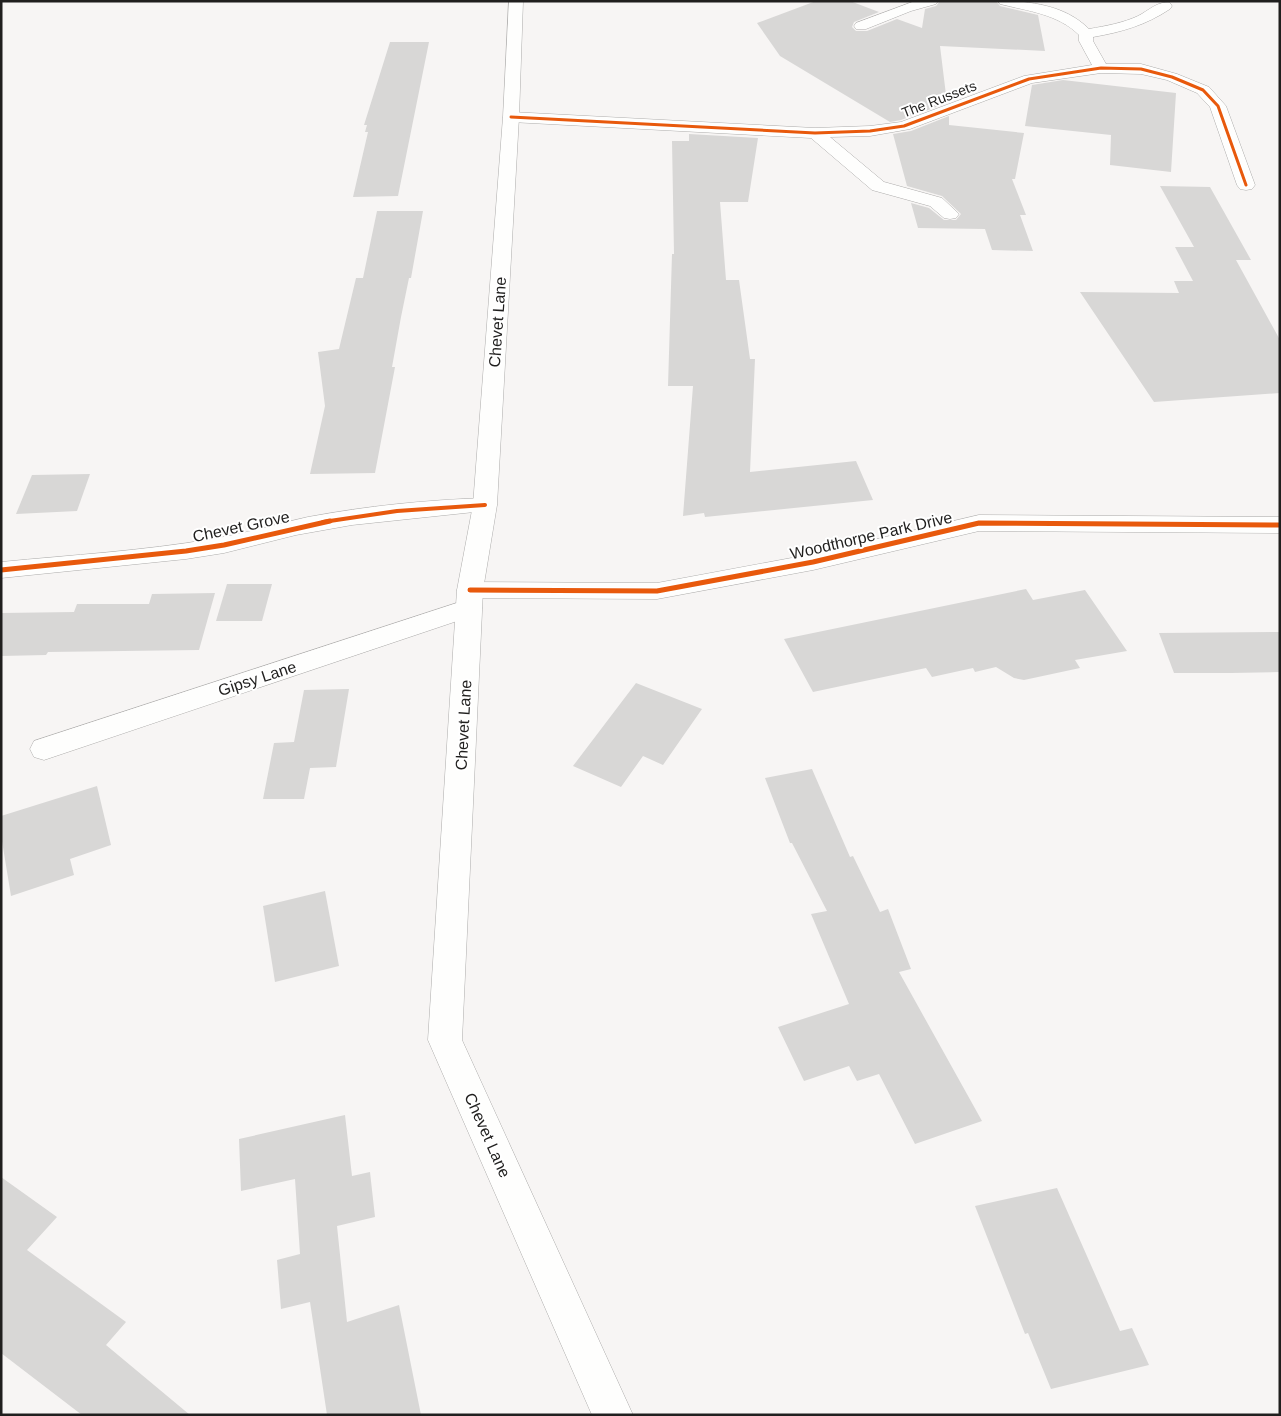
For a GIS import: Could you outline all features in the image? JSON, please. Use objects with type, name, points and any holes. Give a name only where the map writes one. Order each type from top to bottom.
[{"type":"street","name":"Chevet Lane","points":[[516,1],[511,117],[486,505],[470,599],[445,1040],[613,1415]]},
{"type":"street","points":[[861,26],[906,8],[931,1]]},
{"type":"street","points":[[1004,1],[1060,16],[1079,25],[1086,34],[1086,41],[1101,68]]},
{"type":"street","points":[[1086,34],[1130,26],[1164,6]]},
{"type":"street","name":"The Russets","points":[[511,117],[815,133],[870,131],[904,126],[993,90],[1029,79],[1101,68],[1141,69],[1172,77],[1203,90],[1218,106],[1246,185]]},
{"type":"street","points":[[815,133],[878,186],[936,202],[950,214]]},
{"type":"street","points":[[922,197],[942,189]]},
{"type":"street","name":"Chevet Grove","points":[[1,570],[215,547],[276,531],[367,514],[424,507],[486,505]]},
{"type":"street","name":"Woodthorpe Park Drive","points":[[470,599],[657,591],[813,562],[978,523],[1280,525]]},
{"type":"street","name":"Gipsy Lane","points":[[44,749],[470,599]]},
{"type":"building","points":[[816,1],[850,1],[879,12],[854,22],[852,27],[856,31],[867,31],[897,19],[922,28],[925,9],[936,6],[940,1],[996,1],[1000,6],[1038,15],[1045,51],[940,46],[947,103],[901,120],[890,122],[780,56],[757,23]]},
{"type":"building","points":[[390,42],[429,42],[398,196],[353,197],[368,132],[365,132],[367,125],[364,125]]},
{"type":"building","points":[[1063,80],[1176,93],[1171,172],[1110,165],[1111,135],[1025,126],[1032,85]]},
{"type":"building","points":[[949,116],[949,125],[1024,133],[1015,179],[1012,179],[1026,215],[1020,215],[1033,251],[992,250],[985,229],[918,228],[911,203],[929,208],[944,220],[956,220],[961,214],[942,196],[907,186],[893,134],[911,131]]},
{"type":"building","points":[[689,134],[758,138],[748,202],[720,202],[726,280],[739,280],[750,359],[755,359],[750,472],[856,461],[873,500],[705,517],[704,513],[683,516],[693,386],[668,386],[672,254],[674,254],[672,141],[689,141]]},
{"type":"building","points":[[1160,186],[1210,187],[1251,260],[1236,260],[1280,340],[1280,393],[1154,402],[1080,292],[1179,293],[1174,281],[1193,281],[1175,247],[1194,247]]},
{"type":"building","points":[[377,211],[423,211],[411,278],[409,278],[401,317],[392,367],[395,367],[375,473],[310,474],[325,406],[318,352],[339,349],[356,278],[363,278]]},
{"type":"building","points":[[90,474],[77,511],[16,514],[32,475]]},
{"type":"building","points":[[227,584],[272,584],[262,621],[216,621]]},
{"type":"building","points":[[1026,589],[1033,600],[1085,590],[1127,651],[1075,660],[1080,668],[1024,680],[1014,678],[996,667],[975,672],[973,668],[932,677],[926,668],[813,692],[784,639]]},
{"type":"building","points":[[215,593],[199,650],[48,652],[46,655],[1,656],[1,613],[74,612],[77,604],[149,604],[152,594]]},
{"type":"building","points":[[1280,632],[1280,672],[1231,673],[1174,673],[1159,633]]},
{"type":"building","points":[[636,683],[702,709],[663,765],[643,756],[621,787],[573,766]]},
{"type":"building","points":[[349,689],[336,767],[310,768],[304,799],[263,799],[274,743],[294,742],[304,690]]},
{"type":"building","points":[[812,769],[850,857],[853,856],[880,912],[888,909],[911,969],[899,972],[982,1121],[915,1144],[879,1074],[857,1081],[849,1066],[804,1081],[778,1027],[849,1004],[811,914],[827,911],[792,843],[790,843],[765,778]]},
{"type":"building","points":[[97,786],[111,845],[70,859],[74,875],[11,896],[1,835],[1,816]]},
{"type":"building","points":[[325,891],[339,966],[275,982],[263,906]]},
{"type":"building","points":[[345,1115],[352,1176],[370,1172],[375,1217],[337,1226],[347,1322],[399,1305],[421,1415],[327,1415],[310,1302],[281,1309],[277,1260],[300,1254],[295,1179],[241,1191],[239,1139]]},
{"type":"building","points":[[1,1177],[57,1217],[27,1250],[126,1322],[106,1345],[190,1415],[82,1415],[1,1353]]},
{"type":"building","points":[[1057,1188],[1120,1331],[1132,1328],[1149,1365],[1051,1389],[1028,1333],[1025,1334],[975,1206]]},
{"type":"cycle path","points":[[511,117],[815,133],[870,131],[904,126],[1029,79],[1101,68],[1141,69],[1172,77],[1203,90],[1218,106],[1246,185]]},
{"type":"cycle path","points":[[1,570],[160,555],[224,545],[296,527],[352,517],[441,507],[485,505]]},
{"type":"cycle path","points":[[470,590],[657,591],[813,562],[979,523],[1280,525]]}]
